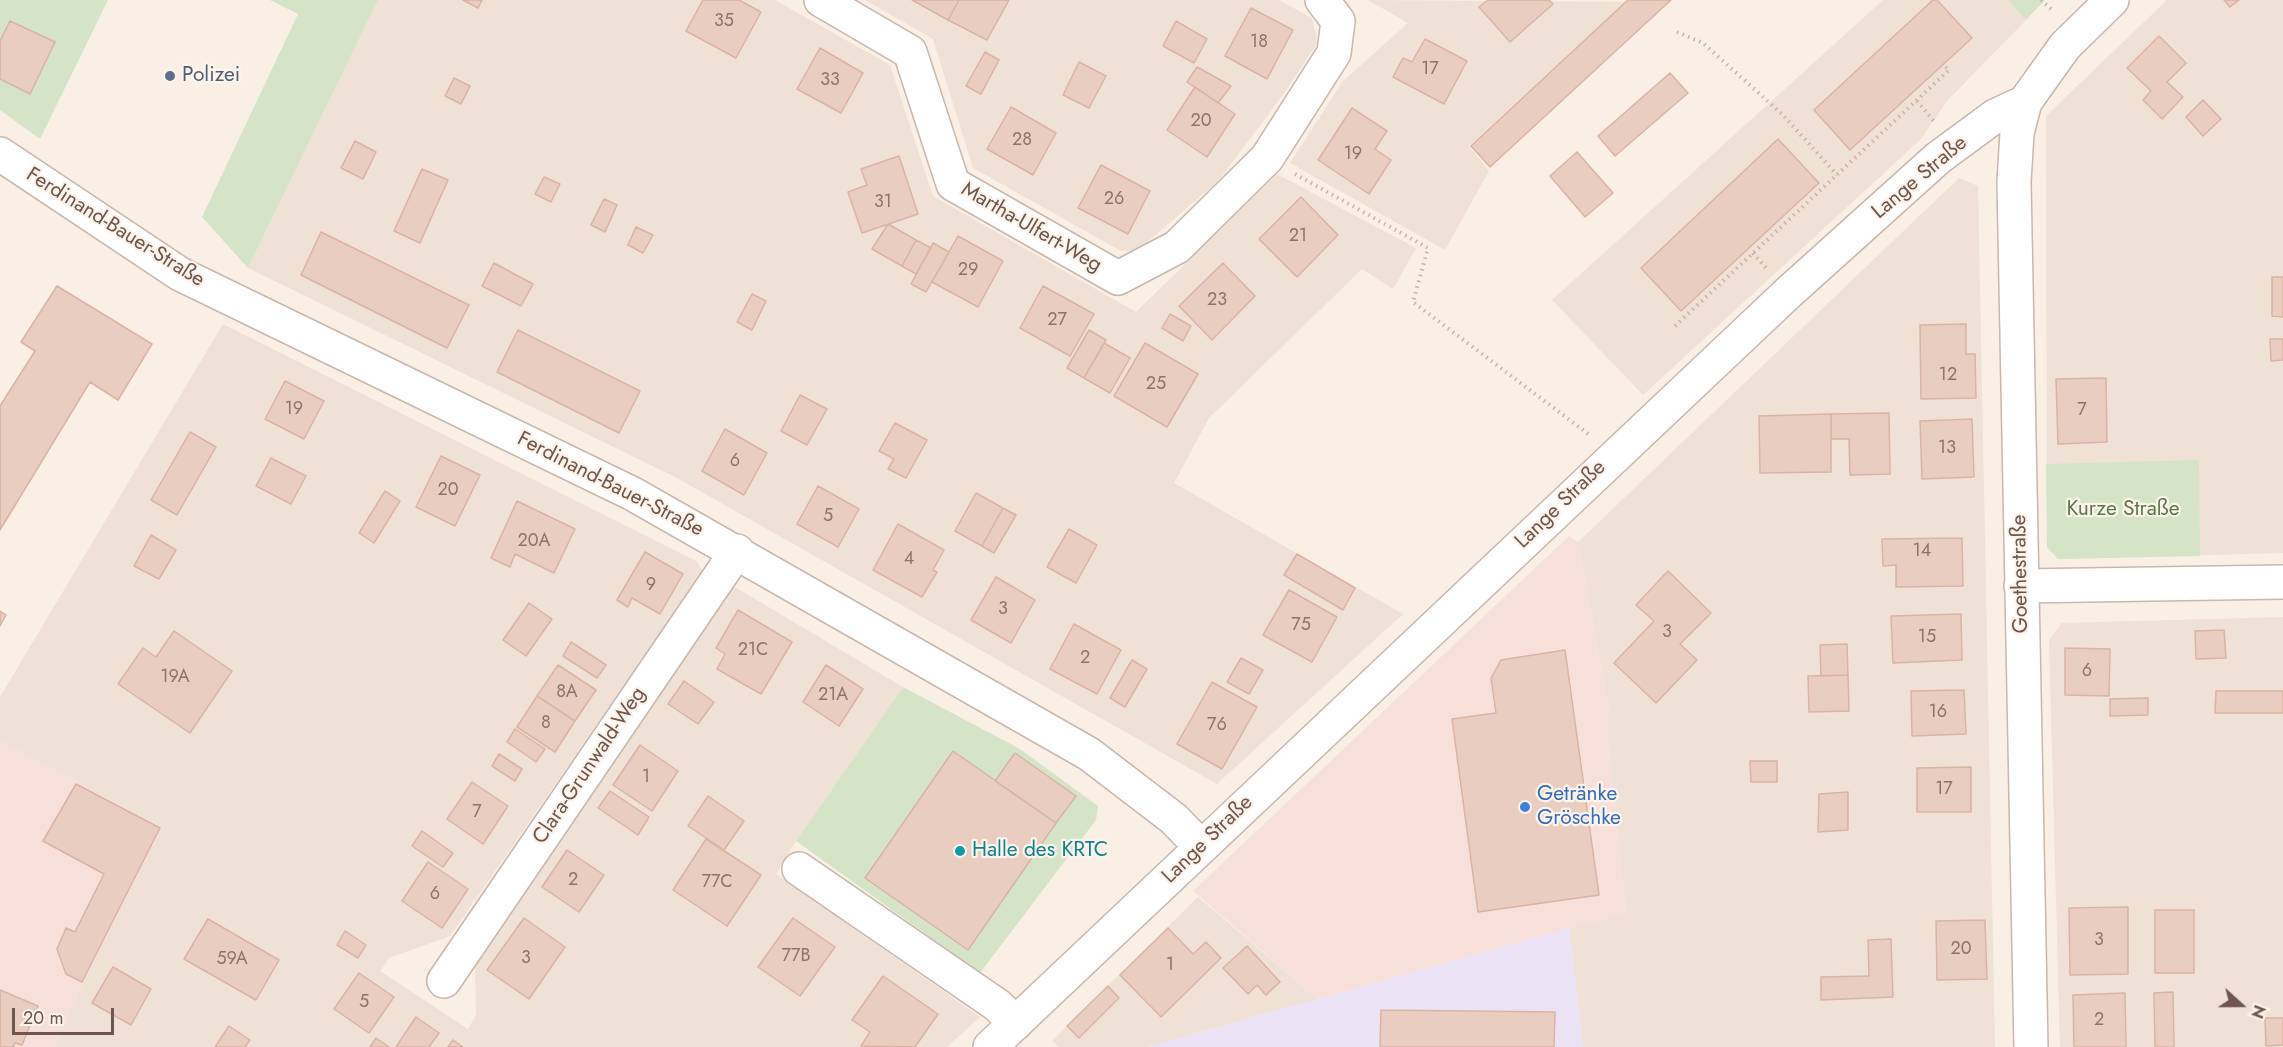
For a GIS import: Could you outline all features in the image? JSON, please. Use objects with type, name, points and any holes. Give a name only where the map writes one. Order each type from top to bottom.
[{"type":"street","name":"Martha-Ulfert-Weg","points":[[820,0],[910,52],[953,184],[1118,278],[1177,247],[1267,158],[1334,53],[1338,21],[1323,0]]},
{"type":"street","name":"Lange Straße","points":[[990,1047],[1788,292],[1938,158],[1995,116],[2025,102],[2065,46],[2112,0]]},
{"type":"street","name":"Goethestraße","points":[[2025,102],[2018,133],[2014,182],[2031,1047]]},
{"type":"street","name":"Ferdinand-Bauer-Straße","points":[[0,154],[180,274],[633,494],[737,551],[1089,754],[1174,819],[1201,847]]},
{"type":"street","name":"Clara-Grunwald-Weg","points":[[444,981],[737,551]]},
{"type":"street","points":[[2021,586],[2283,582]]},
{"type":"street","points":[[799,869],[997,1005],[1016,1023]]},
{"type":"path","points":[[2041,0],[2051,9]]},
{"type":"path","points":[[1677,32],[1703,43],[1783,115],[1837,175]]},
{"type":"path","points":[[1675,326],[1949,70],[1943,64]]},
{"type":"path","points":[[1267,158],[1428,248],[1413,302],[1615,454]]},
{"type":"shaded area","points":[[378,0],[775,0],[890,65],[933,196],[1136,312],[1277,174],[1416,248],[1393,289],[1362,269],[1209,418],[1174,483],[1403,614],[1217,784],[677,478],[248,268]]},
{"type":"shaded area","points":[[865,0],[1279,0],[1312,18],[1318,42],[1280,99],[1218,181],[1138,250],[1121,251],[973,168],[933,39]]},
{"type":"shaded area","points":[[1368,0],[1626,2],[1469,146],[1489,171],[1445,250],[1290,163],[1343,81],[1408,23]]},
{"type":"shaded area","points":[[1883,0],[2008,0],[2026,20],[1947,101],[1921,139],[1643,395],[1552,300]]},
{"type":"shaded area","points":[[2167,0],[2283,0],[2283,553],[2058,559],[2047,547],[2046,116]]},
{"type":"shaded area","points":[[1959,178],[1978,186],[1995,1047],[1583,1047],[1569,928],[1626,913],[1606,724],[1609,711],[1578,542]]},
{"type":"shaded area","points":[[223,324],[696,561],[703,571],[450,936],[389,958],[380,971],[468,1029],[476,1015],[475,960],[733,586],[903,687],[796,841],[776,874],[980,1017],[947,1047],[53,1047],[83,982],[162,828],[0,741],[0,697]]},
{"type":"shaded area","name":"Getränke Gröschke","points":[[1569,536],[1578,542],[1609,711],[1606,724],[1626,913],[1318,999],[1193,891]]},
{"type":"shaded area","points":[[2283,617],[2283,1047],[2060,1047],[2049,640],[2062,623]]},
{"type":"shaded area","points":[[0,741],[162,828],[83,982],[53,1047],[0,1047]]},
{"type":"shaded area","points":[[1198,897],[1318,999],[1148,1047],[1059,1047],[1052,1041]]},
{"type":"shaded area","points":[[1569,928],[1583,1047],[1148,1047],[1318,999]]},
{"type":"green space","points":[[0,0],[108,0],[40,139],[0,110]]},
{"type":"green space","points":[[270,0],[378,0],[248,268],[202,217],[298,14]]},
{"type":"green space","points":[[2008,0],[2045,0],[2026,20]]},
{"type":"green space","name":"Kurze Straße","points":[[2199,460],[2200,556],[2058,559],[2047,547],[2046,464]]},
{"type":"green space","points":[[903,687],[1020,749],[1098,806],[1096,820],[980,973],[796,841]]},
{"type":"building","points":[[463,0],[482,0],[478,8]]},
{"type":"building","points":[[703,0],[739,0],[761,12],[736,58],[686,31]]},
{"type":"building","points":[[912,0],[959,0],[948,20]]},
{"type":"building","points":[[959,0],[1009,0],[987,40],[948,20]]},
{"type":"building","points":[[1488,0],[1549,0],[1553,4],[1510,42],[1479,7]]},
{"type":"building","points":[[1628,0],[1671,0],[1490,167],[1471,146]]},
{"type":"building","points":[[1933,0],[1937,0],[1972,38],[1850,150],[1814,110]]},
{"type":"building","points":[[2224,0],[2239,0],[2230,7]]},
{"type":"building","points":[[1251,8],[1293,30],[1267,79],[1225,56]]},
{"type":"building","points":[[10,21],[55,42],[30,94],[0,79],[0,41]]},
{"type":"building","points":[[1176,21],[1207,39],[1194,63],[1163,46]]},
{"type":"building","points":[[2159,36],[2186,63],[2167,82],[2183,97],[2162,119],[2143,100],[2151,91],[2127,68]]},
{"type":"building","points":[[1425,39],[1467,61],[1444,104],[1393,77],[1403,58],[1412,62]]},
{"type":"building","points":[[820,48],[863,73],[841,113],[797,89]]},
{"type":"building","points":[[985,52],[999,60],[981,94],[966,86]]},
{"type":"building","points":[[1079,62],[1106,76],[1089,108],[1063,95]]},
{"type":"building","points":[[1197,67],[1231,86],[1218,103],[1187,82]]},
{"type":"building","points":[[1670,73],[1688,93],[1615,156],[1598,136]]},
{"type":"building","points":[[454,78],[470,86],[461,104],[445,96]]},
{"type":"building","points":[[1195,87],[1235,114],[1207,157],[1167,130]]},
{"type":"building","points":[[2203,100],[2221,119],[2203,136],[2186,117]]},
{"type":"building","points":[[1011,107],[1056,133],[1033,175],[987,149]]},
{"type":"building","points":[[1352,108],[1387,131],[1375,149],[1391,160],[1369,194],[1318,160]]},
{"type":"building","points":[[1778,139],[1819,183],[1681,311],[1641,268]]},
{"type":"building","points":[[355,141],[376,152],[363,179],[341,168]]},
{"type":"building","points":[[1577,152],[1613,193],[1585,217],[1550,176]]},
{"type":"building","points":[[899,156],[918,214],[862,233],[848,192],[867,185],[861,169]]},
{"type":"building","points":[[1101,165],[1150,191],[1128,234],[1078,208]]},
{"type":"building","points":[[422,169],[448,180],[420,243],[394,231]]},
{"type":"building","points":[[544,177],[560,184],[551,202],[535,194]]},
{"type":"building","points":[[1301,197],[1338,235],[1297,277],[1259,239]]},
{"type":"building","points":[[604,199],[617,205],[605,232],[591,225]]},
{"type":"building","points":[[888,224],[916,240],[902,266],[872,249]]},
{"type":"building","points":[[636,227],[653,235],[643,253],[628,245]]},
{"type":"building","points":[[321,232],[469,305],[447,348],[301,275]]},
{"type":"building","points":[[958,236],[1003,261],[978,307],[932,282]]},
{"type":"building","points":[[916,240],[931,248],[916,274],[902,266]]},
{"type":"building","points":[[933,243],[949,252],[926,292],[911,284]]},
{"type":"building","points":[[494,263],[533,284],[521,306],[482,286]]},
{"type":"building","points":[[1223,263],[1255,296],[1212,340],[1179,306]]},
{"type":"building","points":[[2272,277],[2283,277],[2283,317],[2272,316]]},
{"type":"building","points":[[57,286],[152,344],[118,400],[90,382],[0,530],[0,406],[35,351],[21,342]]},
{"type":"building","points":[[1043,286],[1094,314],[1070,356],[1020,328]]},
{"type":"building","points":[[752,294],[766,301],[752,330],[737,322]]},
{"type":"building","points":[[1170,314],[1191,326],[1183,341],[1162,328]]},
{"type":"building","points":[[1966,324],[1966,354],[1975,354],[1976,398],[1921,399],[1920,325]]},
{"type":"building","points":[[518,330],[640,391],[619,433],[497,372]]},
{"type":"building","points":[[1089,330],[1106,340],[1084,378],[1067,368]]},
{"type":"building","points":[[2270,339],[2283,339],[2283,360],[2271,361]]},
{"type":"building","points":[[1104,343],[1130,358],[1110,393],[1084,378]]},
{"type":"building","points":[[1145,343],[1198,374],[1167,427],[1114,396]]},
{"type":"building","points":[[2106,378],[2107,442],[2058,444],[2056,379]]},
{"type":"building","points":[[285,381],[324,401],[304,439],[265,419]]},
{"type":"building","points":[[800,395],[827,409],[807,445],[781,431]]},
{"type":"building","points":[[1889,413],[1890,474],[1850,475],[1849,439],[1831,439],[1831,414]]},
{"type":"building","points":[[1831,414],[1831,472],[1760,473],[1759,416]]},
{"type":"building","points":[[1972,419],[1974,477],[1922,479],[1920,421]]},
{"type":"building","points":[[895,423],[927,440],[906,478],[888,469],[894,459],[879,451]]},
{"type":"building","points":[[725,429],[767,453],[744,495],[702,471]]},
{"type":"building","points":[[190,432],[216,447],[177,515],[151,500]]},
{"type":"building","points":[[441,456],[480,475],[455,526],[416,507]]},
{"type":"building","points":[[271,458],[306,476],[291,504],[256,486]]},
{"type":"building","points":[[818,486],[859,509],[838,547],[797,524]]},
{"type":"building","points":[[385,491],[400,501],[374,543],[359,533]]},
{"type":"building","points":[[976,493],[1003,508],[982,546],[955,531]]},
{"type":"building","points":[[517,501],[575,529],[554,573],[515,554],[510,567],[491,558]]},
{"type":"building","points":[[1003,508],[1016,515],[994,553],[982,546]]},
{"type":"building","points":[[898,524],[944,550],[933,570],[937,572],[922,597],[873,570]]},
{"type":"building","points":[[1069,529],[1097,545],[1076,583],[1047,567]]},
{"type":"building","points":[[151,535],[176,550],[159,579],[134,566]]},
{"type":"building","points":[[1962,538],[1963,586],[1896,587],[1896,565],[1883,566],[1882,539]]},
{"type":"building","points":[[645,552],[683,574],[660,614],[632,598],[628,607],[617,600]]},
{"type":"building","points":[[1297,554],[1355,588],[1343,610],[1284,575]]},
{"type":"building","points":[[1668,571],[1711,613],[1680,644],[1697,660],[1656,703],[1614,663],[1654,621],[1636,605]]},
{"type":"building","points":[[996,577],[1035,600],[1011,643],[971,620]]},
{"type":"building","points":[[1289,590],[1337,617],[1312,662],[1263,635]]},
{"type":"building","points":[[529,603],[552,619],[526,656],[503,640]]},
{"type":"building","points":[[738,610],[792,642],[761,694],[717,669],[725,654],[716,648]]},
{"type":"building","points":[[0,611],[6,615],[0,626]]},
{"type":"building","points":[[1961,614],[1962,660],[1893,663],[1891,616]]},
{"type":"building","points":[[1074,624],[1121,650],[1097,694],[1050,669]]},
{"type":"building","points":[[2224,630],[2226,658],[2196,659],[2195,631]]},
{"type":"building","points":[[174,631],[232,671],[190,733],[118,684],[143,648],[156,657]]},
{"type":"building","points":[[571,642],[606,665],[597,678],[563,656]]},
{"type":"building","points":[[1847,644],[1848,675],[1821,676],[1820,645]]},
{"type":"building","points":[[2065,648],[2110,649],[2109,696],[2065,695]]},
{"type":"building","name":"Getränke Gröschke","points":[[1565,650],[1599,895],[1478,912],[1452,719],[1496,713],[1491,678],[1501,660]]},
{"type":"building","points":[[1241,658],[1263,670],[1249,694],[1227,682]]},
{"type":"building","points":[[1132,660],[1147,669],[1125,707],[1110,698]]},
{"type":"building","points":[[558,665],[596,690],[575,721],[537,696]]},
{"type":"building","points":[[826,665],[863,689],[839,726],[803,702]]},
{"type":"building","points":[[1848,675],[1849,711],[1809,712],[1808,676]]},
{"type":"building","points":[[684,681],[714,702],[698,724],[668,704]]},
{"type":"building","points":[[1212,682],[1257,707],[1222,769],[1177,744]]},
{"type":"building","points":[[1964,690],[1966,734],[1912,736],[1911,691]]},
{"type":"building","points":[[2216,691],[2283,691],[2283,713],[2215,713]]},
{"type":"building","points":[[537,696],[575,721],[555,752],[517,727]]},
{"type":"building","points":[[2148,698],[2148,715],[2110,716],[2110,699]]},
{"type":"building","points":[[515,729],[545,749],[536,762],[507,742]]},
{"type":"building","points":[[640,745],[678,771],[652,811],[613,785]]},
{"type":"building","name":"Halle des KRTC","points":[[953,751],[1056,823],[968,950],[865,878]]},
{"type":"building","points":[[1015,753],[1076,796],[1056,823],[995,781]]},
{"type":"building","points":[[499,754],[522,769],[515,781],[492,766]]},
{"type":"building","points":[[1750,761],[1777,761],[1777,782],[1751,782]]},
{"type":"building","points":[[1971,767],[1971,812],[1917,812],[1917,768]]},
{"type":"building","points":[[472,782],[508,806],[483,844],[447,819]]},
{"type":"building","points":[[76,784],[160,828],[82,982],[66,974],[57,949],[66,928],[75,932],[104,874],[43,841]]},
{"type":"building","points":[[610,791],[649,817],[638,835],[598,808]]},
{"type":"building","points":[[1848,792],[1848,830],[1818,832],[1819,794]]},
{"type":"building","points":[[708,796],[744,821],[724,850],[688,826]]},
{"type":"building","points":[[422,831],[453,853],[443,867],[412,846]]},
{"type":"building","points":[[706,839],[761,875],[727,926],[673,890]]},
{"type":"building","points":[[567,850],[604,875],[579,912],[542,887]]},
{"type":"building","points":[[428,862],[468,889],[442,928],[402,901]]},
{"type":"building","points":[[2128,907],[2128,974],[2070,975],[2069,908]]},
{"type":"building","points":[[2155,910],[2194,910],[2194,973],[2155,973]]},
{"type":"building","points":[[524,918],[565,947],[529,999],[487,970]]},
{"type":"building","points":[[793,918],[835,947],[800,996],[758,967]]},
{"type":"building","points":[[208,919],[279,960],[256,1000],[184,959]]},
{"type":"building","points":[[1985,920],[1987,979],[1937,980],[1936,921]]},
{"type":"building","points":[[1168,928],[1193,954],[1206,942],[1221,958],[1161,1017],[1120,975]]},
{"type":"building","points":[[345,931],[366,945],[358,958],[337,945]]},
{"type":"building","points":[[1891,939],[1893,997],[1821,1000],[1821,977],[1869,976],[1868,940]]},
{"type":"building","points":[[1247,946],[1280,982],[1266,995],[1257,985],[1248,994],[1223,968]]},
{"type":"building","points":[[113,967],[151,989],[131,1025],[92,1003]]},
{"type":"building","points":[[359,973],[394,997],[369,1033],[334,1009]]},
{"type":"building","points":[[883,976],[938,1014],[915,1047],[861,1046],[870,1032],[852,1020]]},
{"type":"building","points":[[1108,986],[1119,998],[1079,1038],[1067,1026]]},
{"type":"building","points":[[0,990],[38,1006],[22,1045],[15,1043],[13,1047],[0,1047]]},
{"type":"building","points":[[2173,992],[2174,1047],[2155,1047],[2154,993]]},
{"type":"building","points":[[2125,993],[2126,1047],[2074,1047],[2073,995]]},
{"type":"building","points":[[1381,1010],[1555,1012],[1554,1047],[1380,1047]]},
{"type":"building","points":[[416,1017],[439,1033],[429,1047],[396,1047]]},
{"type":"building","points":[[2265,1018],[2283,1018],[2283,1045],[2266,1046]]},
{"type":"building","points":[[229,1026],[250,1040],[245,1047],[215,1047]]},
{"type":"building","points":[[376,1038],[389,1047],[370,1047]]},
{"type":"building","points":[[453,1040],[463,1047],[448,1047]]},
{"type":"place","name":"Polizei","points":[[170,76]]},
{"type":"place","name":"Getränke Gröschke","points":[[1525,807]]},
{"type":"place","name":"Halle des KRTC","points":[[960,851]]}]
